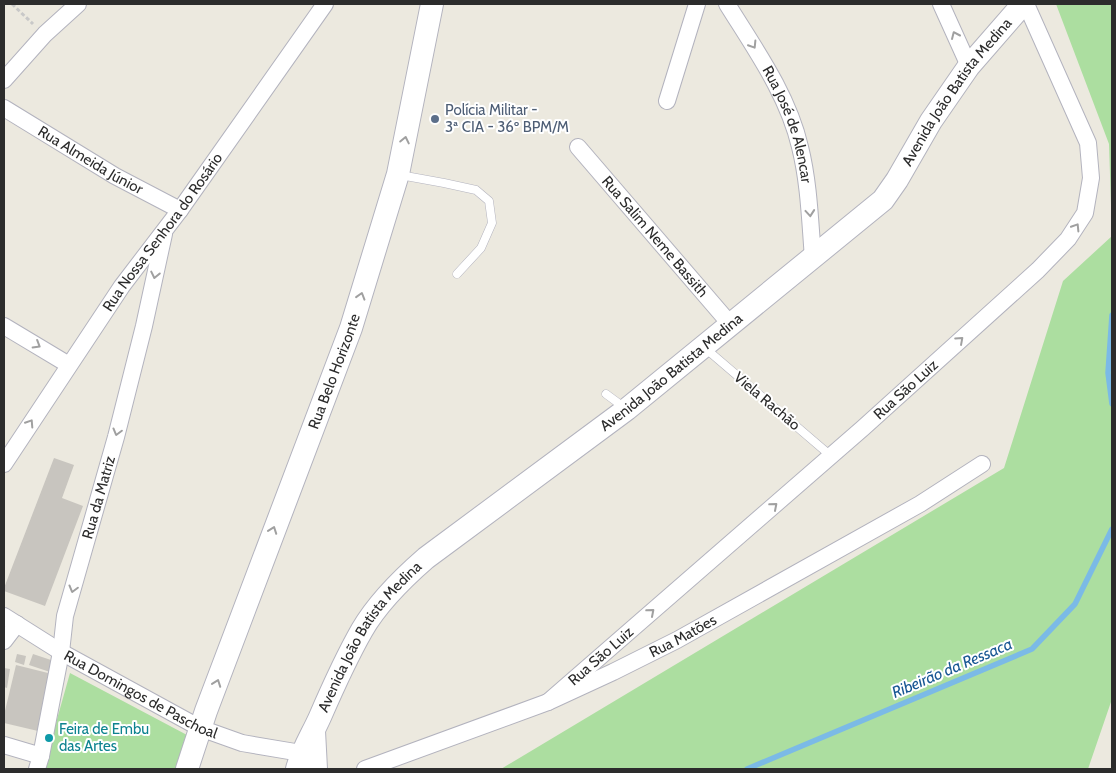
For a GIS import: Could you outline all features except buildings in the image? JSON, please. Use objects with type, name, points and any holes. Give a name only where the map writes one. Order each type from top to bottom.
[{"type":"main road","name":"Rua Belo Horizonte","points":[[187,769],[200,728],[351,328],[398,174],[432,4]]},
{"type":"main road","name":"Avenida João Batista Medina","points":[[304,755],[342,667],[363,628],[403,578],[426,558],[627,409],[883,200],[897,180],[931,121],[969,66],[1025,4]]},
{"type":"street","points":[[4,80],[44,34],[78,4]]},
{"type":"street","name":"Rua Nossa Senhora do Rosário","points":[[4,464],[122,286],[180,210],[325,4]]},
{"type":"street","points":[[667,101],[697,4]]},
{"type":"street","name":"Rua José de Alencar","points":[[727,4],[769,71],[788,111],[800,147],[808,188],[813,258]]},
{"type":"street","points":[[941,4],[969,66]]},
{"type":"street","name":"Rua São Luiz","points":[[548,702],[831,456],[1038,270],[1068,239],[1085,212],[1091,178],[1088,143],[1025,4]]},
{"type":"street","name":"Rua Almeida Júnior","points":[[4,108],[114,176],[180,210]]},
{"type":"street","name":"Rua Salim Neme Bassith","points":[[578,147],[730,325]]},
{"type":"street","name":"Rua da Matriz","points":[[39,762],[61,652],[65,616],[116,437],[144,326],[166,227]]},
{"type":"street","points":[[4,326],[69,366]]},
{"type":"street","name":"Rua Matões","points":[[365,769],[548,702],[613,672],[677,640],[920,504],[982,464]]},
{"type":"street","points":[[4,640],[10,620]]},
{"type":"street","name":"Rua Domingos de Paschoal","points":[[10,620],[61,652],[200,728],[242,743],[304,755]]},
{"type":"street","points":[[4,745],[39,762]]},
{"type":"lane","points":[[398,174],[476,190],[489,201],[492,223],[481,248],[457,274]]},
{"type":"lane","name":"Viela Rachão","points":[[703,347],[831,456]]},
{"type":"lane","points":[[606,394],[627,409]]},
{"type":"path","points":[[12,4],[44,34]]},
{"type":"green space","points":[[1056,4],[1112,4],[1112,236],[1109,144]]},
{"type":"green space","points":[[1112,236],[1112,699],[1088,769],[501,769],[1004,468],[1063,281]]},
{"type":"green space","points":[[70,673],[187,735],[177,769],[43,769]]},
{"type":"waterway","name":"Ribeirão da Ressaca","points":[[1112,315],[1108,373],[1112,404]]},
{"type":"waterway","name":"Ribeirão da Ressaca","points":[[747,769],[1032,649],[1075,604],[1112,529]]},
{"type":"place","name":"Polícia Militar - 3ª CIA - 36º BPM/M","points":[[435,119]]},
{"type":"place","name":"Feira de Embu das Artes","points":[[49,738]]}]
